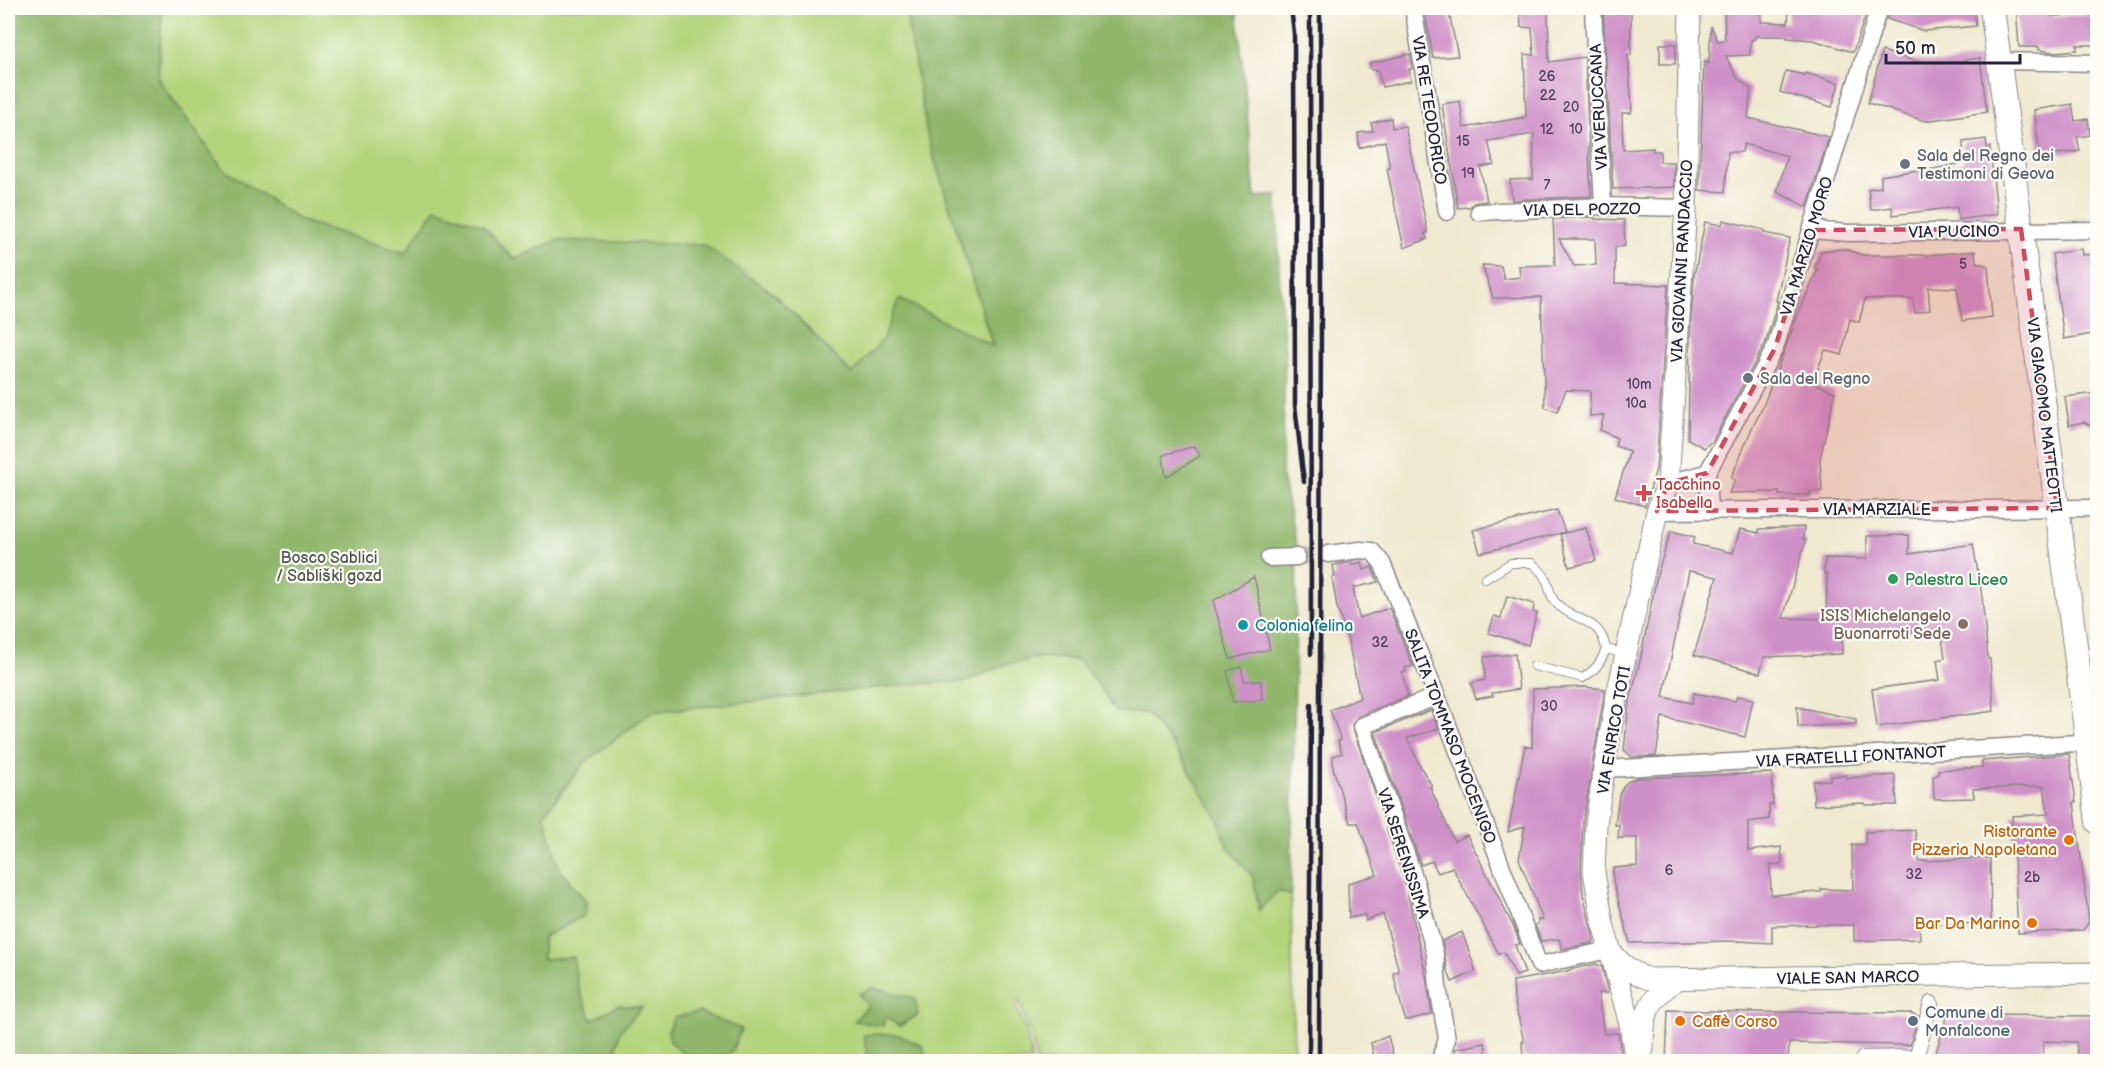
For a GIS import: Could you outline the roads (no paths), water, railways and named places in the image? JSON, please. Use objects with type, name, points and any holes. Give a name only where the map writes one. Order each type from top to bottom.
[{"type":"main road","name":"VIA GIACOMO MATTEOTTI","points":[[1992,8],[2057,508],[2092,742],[2097,822]]},
{"type":"street","name":"VIA RE TEODORICO","points":[[1413,8],[1447,212]]},
{"type":"street","name":"VIA VERUCCANA","points":[[1593,8],[1603,206]]},
{"type":"street","name":"VIA GIOVANNI RANDACCIO","points":[[1657,511],[1668,483],[1686,208],[1690,8]]},
{"type":"street","name":"VIA MARZIO MORO","points":[[1707,473],[1775,348],[1879,8]]},
{"type":"street","points":[[1999,61],[2097,63]]},
{"type":"street","name":"VIA DEL POZZO","points":[[1479,212],[1603,206],[1686,208]]},
{"type":"street","name":"VIA PUCINO","points":[[1811,230],[1848,232],[2097,230]]},
{"type":"street","points":[[1668,483],[1707,473],[1709,510]]},
{"type":"street","name":"VIA MARZIALE","points":[[1657,511],[2097,507]]},
{"type":"street","name":"VIA ENRICO TOTI","points":[[1636,1062],[1630,1024],[1609,950],[1594,872],[1596,824],[1617,695],[1617,652],[1657,511]]},
{"type":"street","name":"SALITA TOMMASO MOCENIGO","points":[[1328,554],[1360,550],[1372,551],[1382,563],[1437,696],[1539,965],[1609,950]]},
{"type":"street","points":[[1269,558],[1297,556]]},
{"type":"street","name":"VIA SERENISSIMA","points":[[1437,696],[1362,726],[1416,883],[1435,954],[1447,1039],[1439,1062]]},
{"type":"street","name":"VIA FRATELLI FONTANOT","points":[[1604,769],[2092,742]]},
{"type":"street","name":"VIALE SAN MARCO","points":[[1609,950],[1634,974],[1649,980],[2097,973]]},
{"type":"street","points":[[1644,1062],[1643,1026],[1646,1014],[1656,996],[1676,980]]},
{"type":"street","points":[[1863,1058],[1915,1059],[1931,1003]]},
{"type":"lane","points":[[1485,579],[1511,563],[1532,563],[1545,576],[1553,601],[1566,613],[1594,625],[1617,652],[1603,660],[1594,671],[1583,678],[1534,666]]},
{"type":"tunnel","points":[[1297,557],[1328,554]]},
{"type":"railway","points":[[1291,8],[1294,33],[1295,405],[1304,482]]},
{"type":"railway","points":[[1310,8],[1311,654]]},
{"type":"railway","points":[[1319,1062],[1320,8]]},
{"type":"railway","points":[[1309,1062],[1311,705]]},
{"type":"place","name":"Sala del Regno dei Testimoni di Geova","points":[[1905,164]]},
{"type":"place","name":"Sala del Regno","points":[[1748,378]]},
{"type":"place","name":"Tacchino Isabella","points":[[1644,493]]},
{"type":"place","name":"Palestra Liceo","points":[[1893,579]]},
{"type":"place","name":"ISIS Michelangelo Buonarroti Sede","points":[[1963,624]]},
{"type":"place","name":"Colonia felina","points":[[1243,625]]},
{"type":"place","name":"Ristorante Pizzeria Napoletana","points":[[2069,840]]},
{"type":"place","name":"Bar Da Marino","points":[[2032,923]]},
{"type":"place","name":"Caffè Corso","points":[[1680,1021]]},
{"type":"place","name":"Comune di Monfalcone","points":[[1913,1021]]},
{"type":"park label","name":"Bosco Sablici / Sabliški gozd","points":[[329,566]]}]
